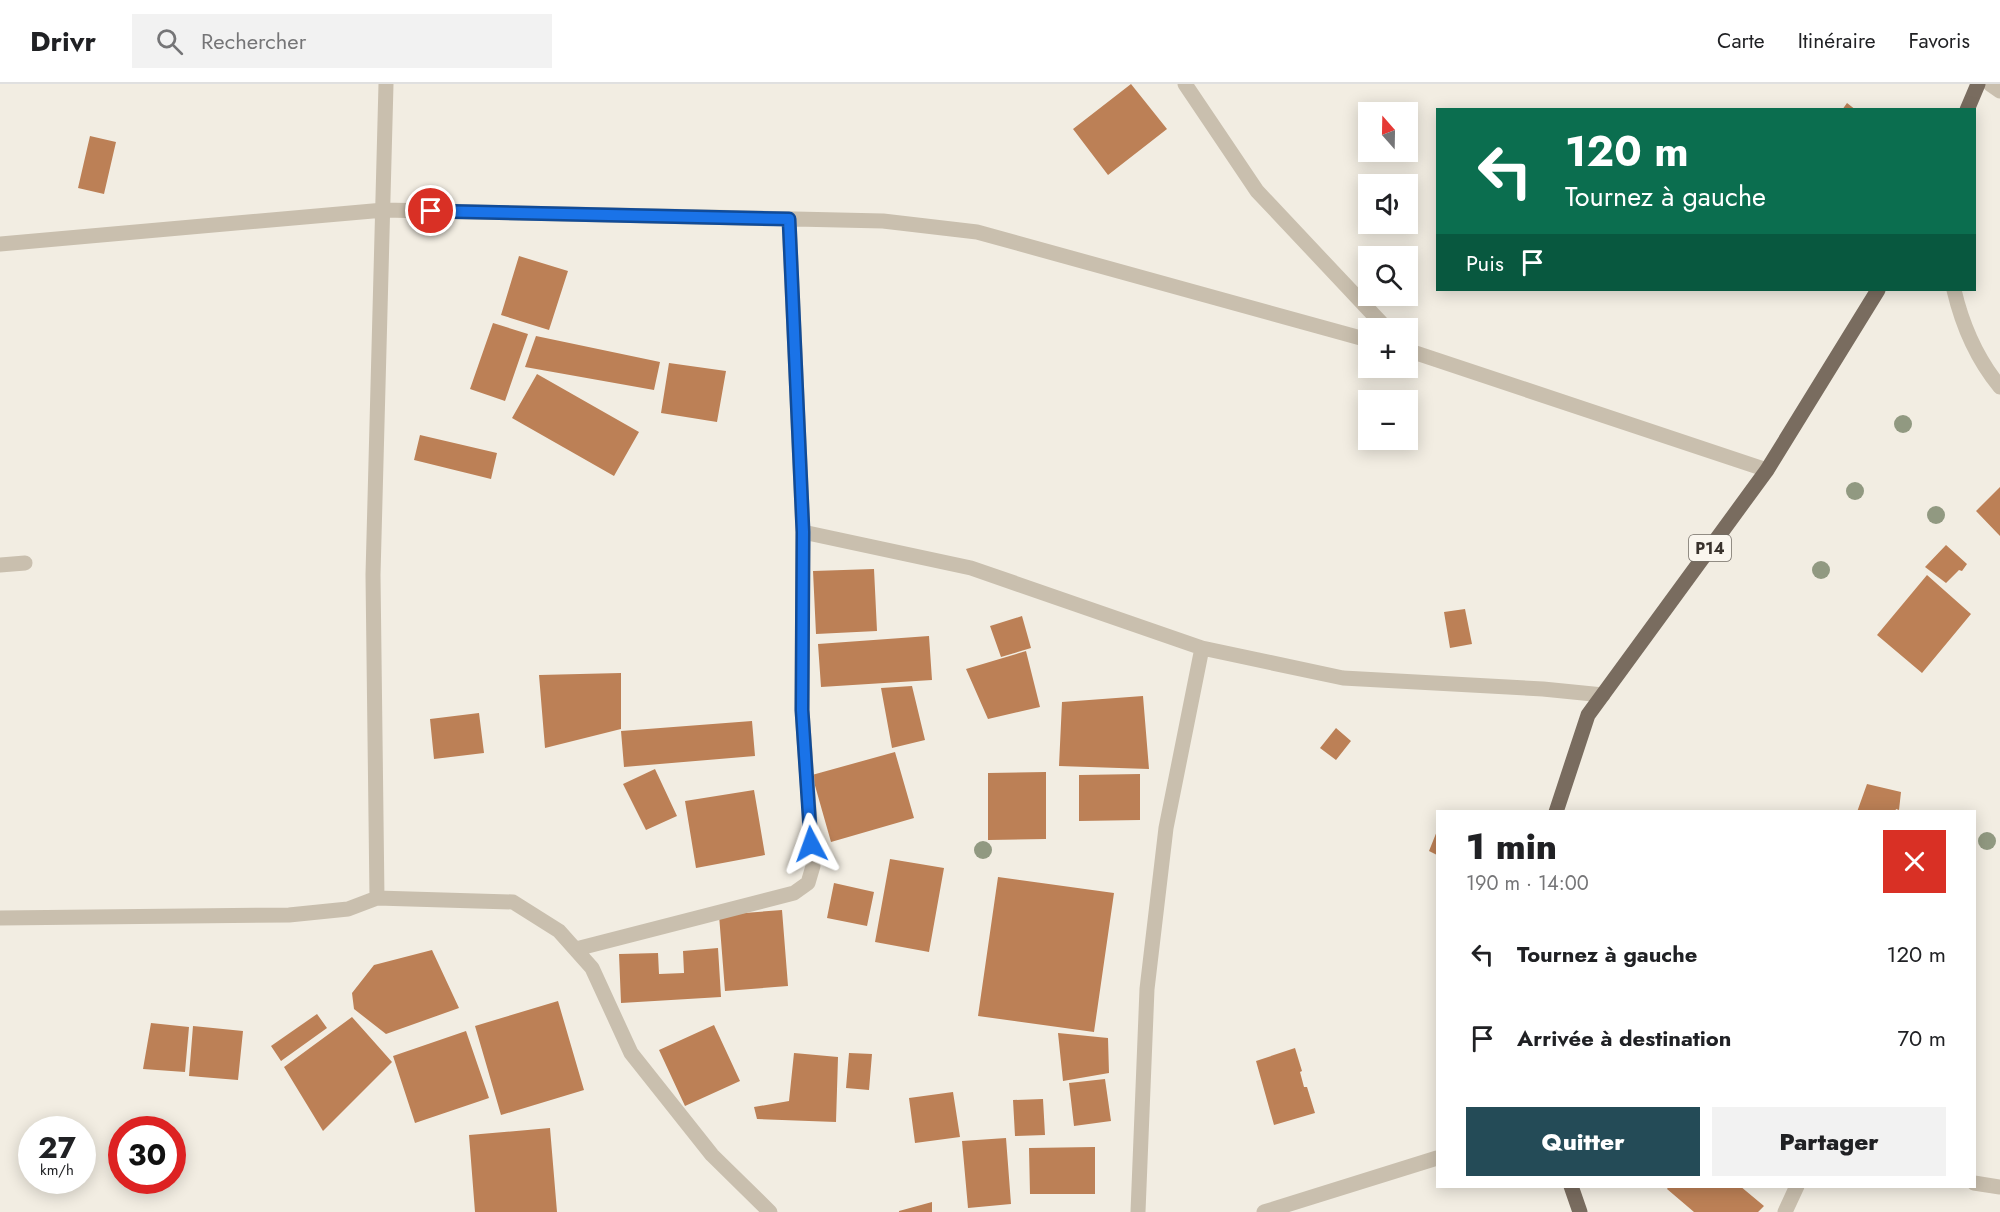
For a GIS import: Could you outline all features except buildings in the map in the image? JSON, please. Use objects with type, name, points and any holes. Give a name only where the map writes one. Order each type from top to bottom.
[{"type":"main road","points":[[1968,108],[1978,84]]},
{"type":"main road","name":"P14","points":[[1557,810],[1587,715],[1767,470],[1877,291]]},
{"type":"main road","points":[[1572,1188],[1580,1212]]},
{"type":"street","points":[[377,898],[373,574],[386,84]]},
{"type":"street","points":[[1185,84],[1257,191],[1377,318]]},
{"type":"street","points":[[1990,84],[2000,91]]},
{"type":"street","points":[[0,244],[384,210],[883,221],[977,232],[1358,337]]},
{"type":"street","points":[[576,950],[794,893],[808,883],[813,866],[802,710],[803,532],[789,219]]},
{"type":"street","points":[[1954,291],[1959,310],[1975,348],[2000,387]]},
{"type":"street","points":[[1418,354],[1767,470]]},
{"type":"street","points":[[803,532],[971,568],[1202,648],[1343,678],[1543,689],[1603,695]]},
{"type":"street","points":[[0,566],[25,563]]},
{"type":"street","points":[[1138,1212],[1147,989],[1166,828],[1202,648]]},
{"type":"street","points":[[0,918],[289,915],[348,909],[377,898],[513,902],[559,931],[592,968],[631,1053],[712,1155],[770,1212]]},
{"type":"street","points":[[1264,1212],[1436,1158]]},
{"type":"street","points":[[1976,1183],[2000,1187]]},
{"type":"street","points":[[1785,1212],[1796,1188]]},
{"type":"route","points":[[431,211],[789,219],[803,532],[802,710],[811,844]]}]
